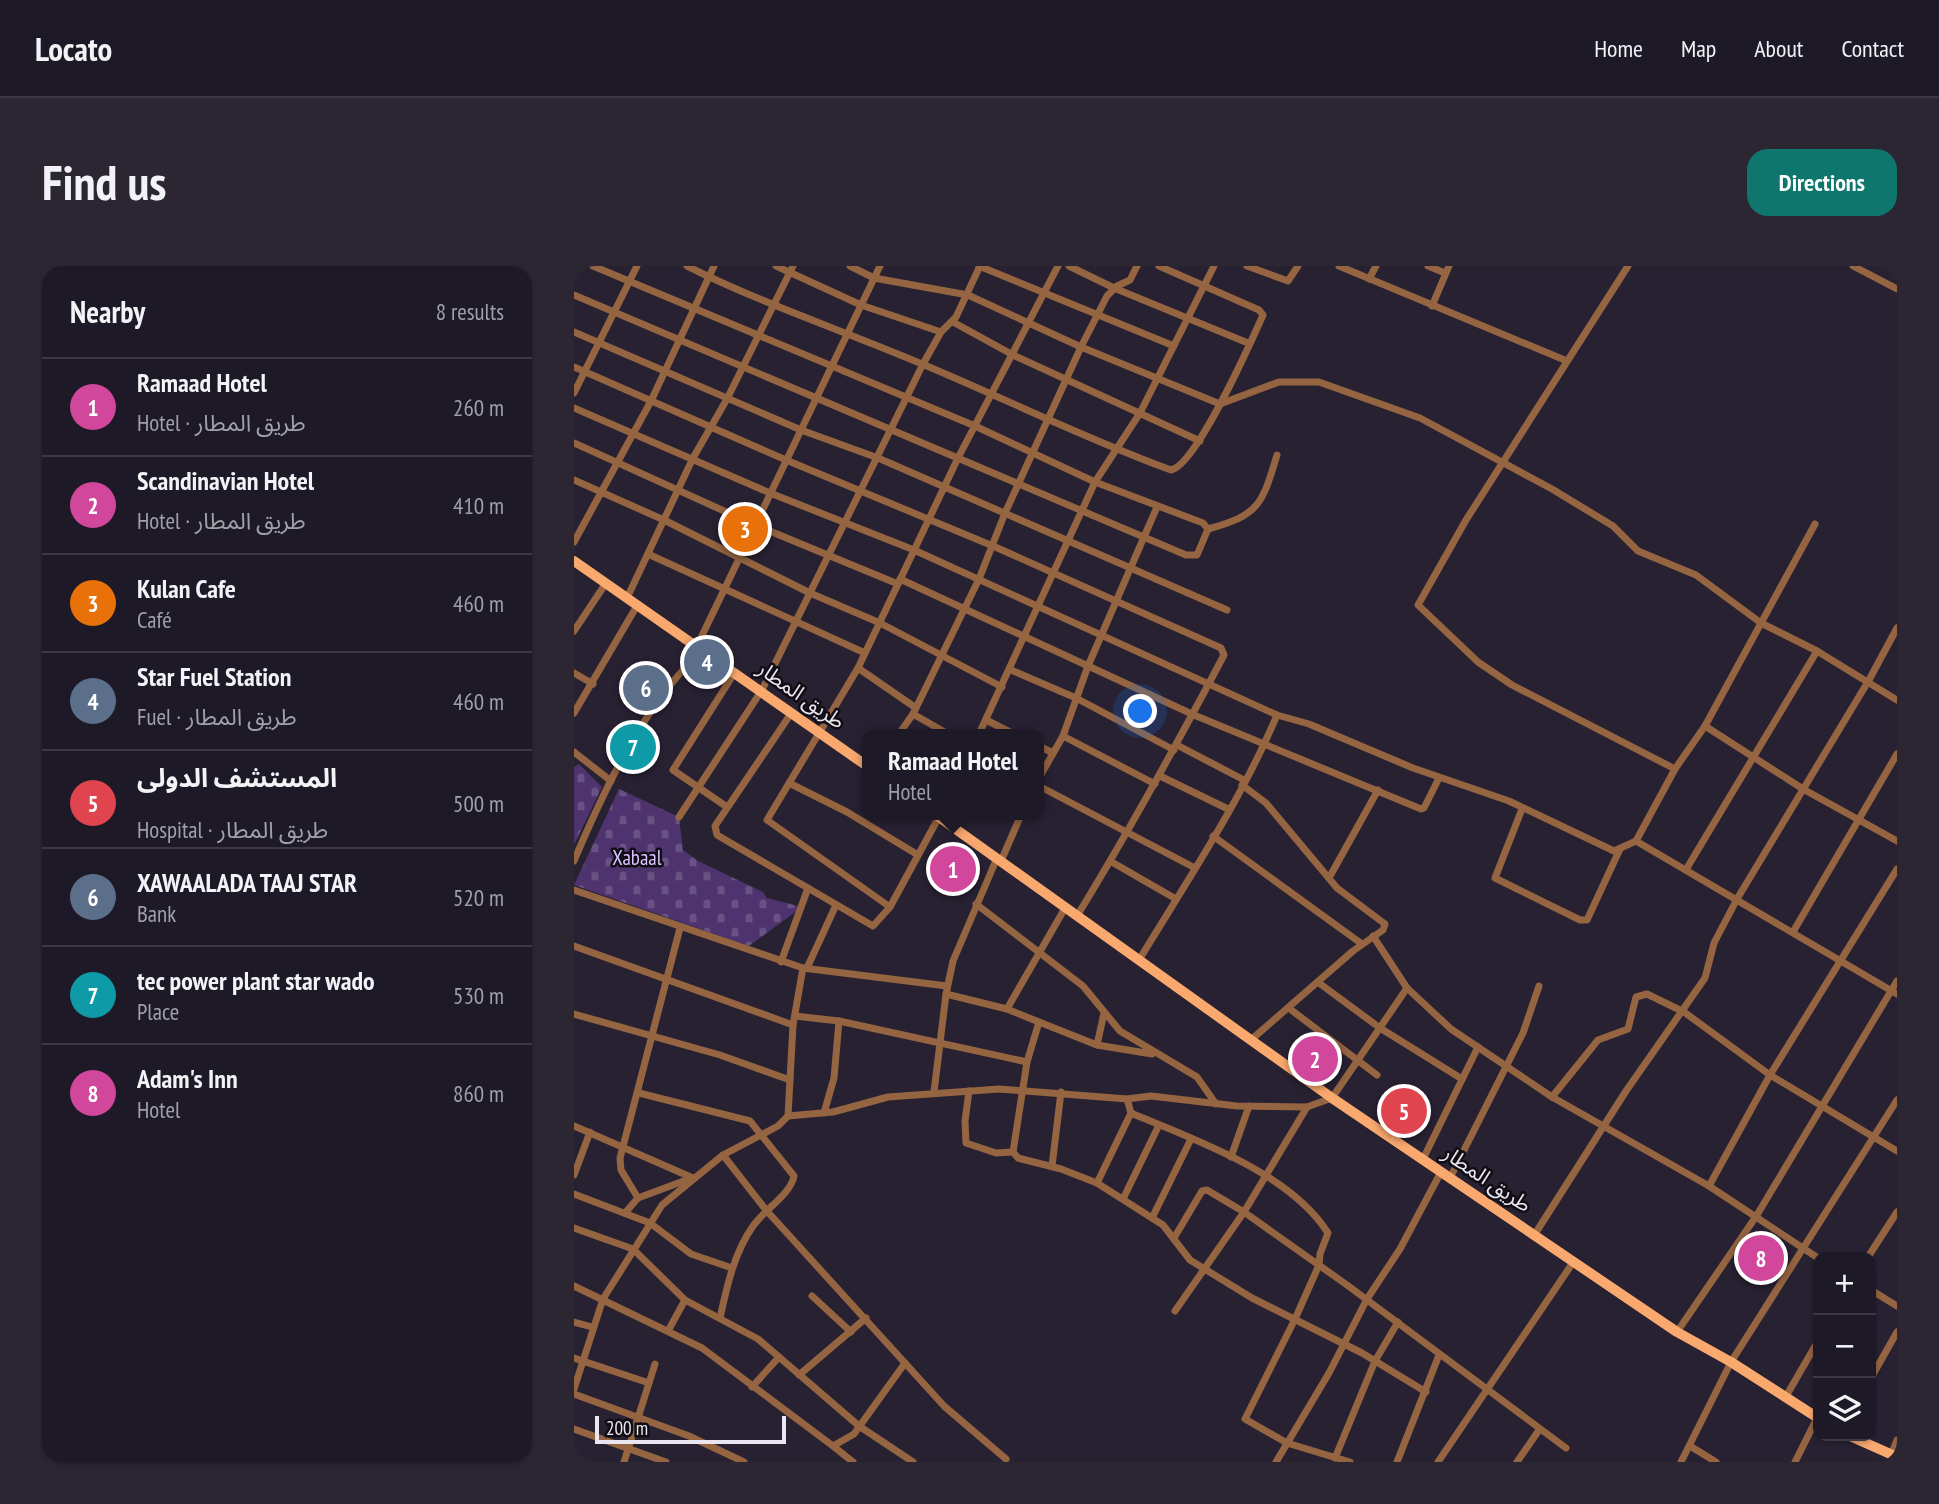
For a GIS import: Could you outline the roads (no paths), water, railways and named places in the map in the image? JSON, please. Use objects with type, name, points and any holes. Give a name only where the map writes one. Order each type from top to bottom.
[{"type":"main road","name":"طريق المطار","points":[[575,564],[638,604],[862,762]]},
{"type":"main road","name":"طريق المطار","points":[[944,820],[1332,1098],[1677,1332],[1731,1362],[1813,1415]]},
{"type":"main road","points":[[1861,1441],[1894,1456]]},
{"type":"street","points":[[593,266],[832,369],[975,426],[1096,482],[1203,523],[1208,529]]},
{"type":"street","points":[[574,393],[602,342],[637,266]]},
{"type":"street","points":[[687,266],[848,336],[923,364],[1048,422],[1072,429],[1117,450],[1171,470],[1182,466],[1200,441],[1262,313],[1159,266]]},
{"type":"street","points":[[574,542],[603,493],[631,432],[651,401],[714,266]]},
{"type":"street","points":[[775,266],[792,269],[862,305],[941,332]]},
{"type":"street","points":[[850,266],[874,278],[968,295],[1081,347],[1220,404],[1279,382],[1332,384],[1420,418],[1504,462],[1613,526],[1638,551],[1696,575],[1761,623],[1869,680],[1897,700]]},
{"type":"street","points":[[574,861],[611,781],[656,706],[700,648],[737,559],[880,266]]},
{"type":"street","points":[[679,817],[762,690],[906,397],[941,332],[953,322],[980,266],[1174,346]]},
{"type":"street","points":[[890,907],[768,824],[767,820],[858,668],[958,458],[1058,266]]},
{"type":"street","points":[[1069,266],[1114,288],[1248,343]]},
{"type":"street","points":[[902,729],[914,711],[979,579],[1017,484],[1081,347],[1114,288],[1130,280],[1137,266]]},
{"type":"street","points":[[982,729],[1025,639],[1081,510],[1110,457],[1140,413],[1214,266]]},
{"type":"street","points":[[1247,266],[1288,281],[1292,280],[1298,266]]},
{"type":"street","points":[[1339,266],[1567,361]]},
{"type":"street","points":[[1369,279],[1376,266]]},
{"type":"street","points":[[1428,266],[1447,270],[1432,306]]},
{"type":"street","points":[[1853,266],[1897,289]]},
{"type":"street","points":[[1625,267],[1466,520],[1419,601],[1419,608],[1478,662],[1512,685],[1675,769]]},
{"type":"street","points":[[627,598],[693,458],[727,399],[792,269]]},
{"type":"street","points":[[574,295],[743,366],[816,400],[892,429],[1017,484],[1195,556],[1208,529],[1248,515],[1269,482],[1277,455]]},
{"type":"street","points":[[953,322],[1013,355],[1200,441]]},
{"type":"street","points":[[574,332],[801,430],[878,458],[1227,610]]},
{"type":"street","points":[[574,367],[786,460],[993,545],[1221,648],[1224,655],[1194,715],[1129,833],[1077,916]]},
{"type":"street","points":[[574,408],[770,494],[914,550],[1040,605],[1277,715],[1318,728],[1439,778],[1490,794],[1608,849],[1620,849],[1636,841],[1675,769],[1705,726],[1815,524]]},
{"type":"street","points":[[574,443],[755,525],[964,609],[1264,746],[1422,808],[1439,778]]},
{"type":"street","points":[[574,480],[664,520],[737,559],[880,623],[1002,687]]},
{"type":"street","points":[[1044,769],[1063,736],[1088,666],[1157,507]]},
{"type":"street","points":[[648,554],[864,653]]},
{"type":"street","points":[[574,631],[606,583]]},
{"type":"street","points":[[574,713],[638,604]]},
{"type":"street","points":[[1535,1234],[1626,1091],[1684,1012],[1705,978],[1714,943],[1737,899],[1869,680],[1897,628]]},
{"type":"street","points":[[1687,868],[1817,651]]},
{"type":"street","points":[[858,668],[941,729]]},
{"type":"street","points":[[1010,670],[1076,698],[1243,783],[1266,803],[1337,888],[1384,920],[1383,930],[1362,944],[1290,1009],[1252,1039]]},
{"type":"street","points":[[574,673],[593,684]]},
{"type":"street","points":[[727,807],[673,770],[735,673]]},
{"type":"street","points":[[792,712],[715,826],[717,835],[873,926],[890,907],[936,820]]},
{"type":"street","points":[[1139,960],[1264,746],[1277,715]]},
{"type":"street","points":[[986,720],[1004,729]]},
{"type":"street","points":[[1705,726],[1753,754],[1803,789],[1860,818],[1897,841]]},
{"type":"street","points":[[1063,736],[1155,784]]},
{"type":"street","points":[[1044,748],[1053,753]]},
{"type":"street","points":[[574,752],[611,781]]},
{"type":"street","points":[[1793,932],[1897,754]]},
{"type":"street","points":[[1160,776],[1228,809]]},
{"type":"street","points":[[789,783],[847,812],[918,855]]},
{"type":"street","points":[[1044,789],[1195,868]]},
{"type":"street","points":[[1329,878],[1378,790]]},
{"type":"street","points":[[1522,809],[1495,878],[1580,920],[1587,920],[1620,849]]},
{"type":"street","points":[[934,1093],[946,990],[963,932],[1019,820]]},
{"type":"street","points":[[1213,836],[1362,944]]},
{"type":"street","points":[[1636,841],[1687,868],[1894,993]]},
{"type":"street","points":[[1110,861],[1176,899]]},
{"type":"street","points":[[1709,1186],[1770,1075],[1843,961],[1897,869]]},
{"type":"street","points":[[781,962],[808,888]]},
{"type":"street","points":[[574,890],[781,962],[946,990],[1007,1009],[1097,1045],[1155,1055]]},
{"type":"street","points":[[788,1116],[793,1025],[805,968],[836,905]]},
{"type":"street","points":[[976,905],[1083,986],[1120,1031],[1155,1055],[1197,1077],[1216,1104]]},
{"type":"street","points":[[1007,1009],[1065,908]]},
{"type":"street","points":[[638,1198],[621,1170],[623,1146],[680,928]]},
{"type":"street","points":[[1373,936],[1407,988],[1451,1029],[1552,1097],[1604,1129],[1709,1186],[1757,1215],[1813,1255]]},
{"type":"street","points":[[574,946],[793,1025]]},
{"type":"street","points":[[1677,1332],[1757,1215],[1894,993],[1897,981]]},
{"type":"street","points":[[1318,983],[1380,1028],[1462,1079]]},
{"type":"street","points":[[1450,1178],[1523,1033],[1539,986]]},
{"type":"street","points":[[744,1462],[689,1436],[574,1392],[578,1359],[603,1299],[633,1249],[662,1205],[723,1155],[778,1126],[788,1116],[824,1113],[888,1097],[934,1093],[1023,1089],[1127,1099],[1151,1097],[1216,1104],[1307,1107],[1332,1098],[1407,988]]},
{"type":"street","points":[[1552,1097],[1598,1040],[1628,1028],[1636,997],[1652,996],[1684,1012],[1770,1075],[1897,1151]]},
{"type":"street","points":[[1290,1009],[1377,1075]]},
{"type":"street","points":[[1097,1045],[1104,1012]]},
{"type":"street","points":[[574,1014],[654,1035],[790,1080]]},
{"type":"street","points":[[795,1016],[839,1021],[1027,1062]]},
{"type":"street","points":[[824,1113],[834,1078],[839,1021]]},
{"type":"street","points":[[1039,1022],[1027,1062],[1013,1153],[1017,1158],[1052,1166],[1097,1183],[1170,1231],[1183,1254],[1206,1270],[1252,1298],[1375,1361],[1426,1392]]},
{"type":"street","points":[[1423,1159],[1479,1047]]},
{"type":"street","points":[[969,1091],[965,1121],[966,1143],[996,1153],[1013,1153]]},
{"type":"street","points":[[639,1093],[746,1120],[762,1133],[794,1176],[792,1183],[752,1226],[732,1268],[720,1318]]},
{"type":"street","points":[[1052,1166],[1061,1093]]},
{"type":"street","points":[[1097,1183],[1131,1113],[1127,1099]]},
{"type":"street","points":[[1681,1462],[1731,1362],[1897,1100]]},
{"type":"street","points":[[1231,1157],[1248,1106]]},
{"type":"street","points":[[1175,1311],[1206,1270],[1266,1178],[1307,1107]]},
{"type":"street","points":[[1131,1113],[1231,1157],[1266,1178],[1306,1206],[1328,1233],[1319,1265],[1296,1320],[1245,1419],[1287,1443],[1350,1462]]},
{"type":"street","points":[[1122,1199],[1159,1125]]},
{"type":"street","points":[[574,1126],[693,1178]]},
{"type":"street","points":[[574,1175],[590,1132]]},
{"type":"street","points":[[1152,1218],[1191,1139]]},
{"type":"street","points":[[723,1155],[766,1210],[944,1406],[1006,1459]]},
{"type":"street","points":[[1276,1462],[1329,1373],[1342,1343],[1367,1299],[1400,1249],[1441,1171]]},
{"type":"street","points":[[625,1213],[638,1198],[693,1178]]},
{"type":"street","points":[[1174,1238],[1204,1190],[1244,1212],[1367,1299],[1486,1391],[1566,1448]]},
{"type":"street","points":[[574,1194],[650,1223],[691,1254],[732,1268]]},
{"type":"street","points":[[1871,1252],[1897,1212]]},
{"type":"street","points":[[574,1228],[633,1249],[685,1300],[758,1339],[859,1426],[914,1462]]},
{"type":"street","points":[[1438,1462],[1574,1261]]},
{"type":"street","points":[[574,1286],[702,1348],[853,1462]]},
{"type":"street","points":[[1876,1293],[1897,1306]]},
{"type":"street","points":[[813,1296],[851,1332]]},
{"type":"street","points":[[668,1331],[685,1300]]},
{"type":"street","points":[[799,1375],[866,1318]]},
{"type":"street","points":[[574,1322],[592,1327]]},
{"type":"street","points":[[1335,1458],[1375,1361],[1398,1322]]},
{"type":"street","points":[[1876,1369],[1897,1332]]},
{"type":"street","points":[[1785,1398],[1813,1350]]},
{"type":"street","points":[[1397,1462],[1439,1355]]},
{"type":"street","points":[[752,1387],[779,1357]]},
{"type":"street","points":[[578,1359],[649,1383]]},
{"type":"street","points":[[833,1446],[853,1434],[905,1363]]},
{"type":"street","points":[[624,1462],[655,1364]]},
{"type":"street","points":[[1795,1462],[1813,1428]]},
{"type":"street","points":[[574,1429],[666,1462]]},
{"type":"street","points":[[1517,1462],[1539,1430]]},
{"type":"street","points":[[1894,1456],[1897,1440]]},
{"type":"street","points":[[1690,1446],[1716,1462]]},
{"type":"place","name":"Kulan Cafe","points":[[745,529]]},
{"type":"place","name":"Star Fuel Station","points":[[707,662]]},
{"type":"place","name":"XAWAALADA TAAJ STAR","points":[[646,688]]},
{"type":"place","name":"tec power plant star wado","points":[[633,747]]},
{"type":"place","name":"Ramaad Hotel","points":[[953,869]]},
{"type":"place","name":"Scandinavian Hotel","points":[[1315,1059]]},
{"type":"place","name":"المستشف الدولى","points":[[1404,1111]]},
{"type":"place","name":"Adam's Inn","points":[[1761,1258]]},
{"type":"park label","name":"Xabaal","points":[[637,858]]}]
